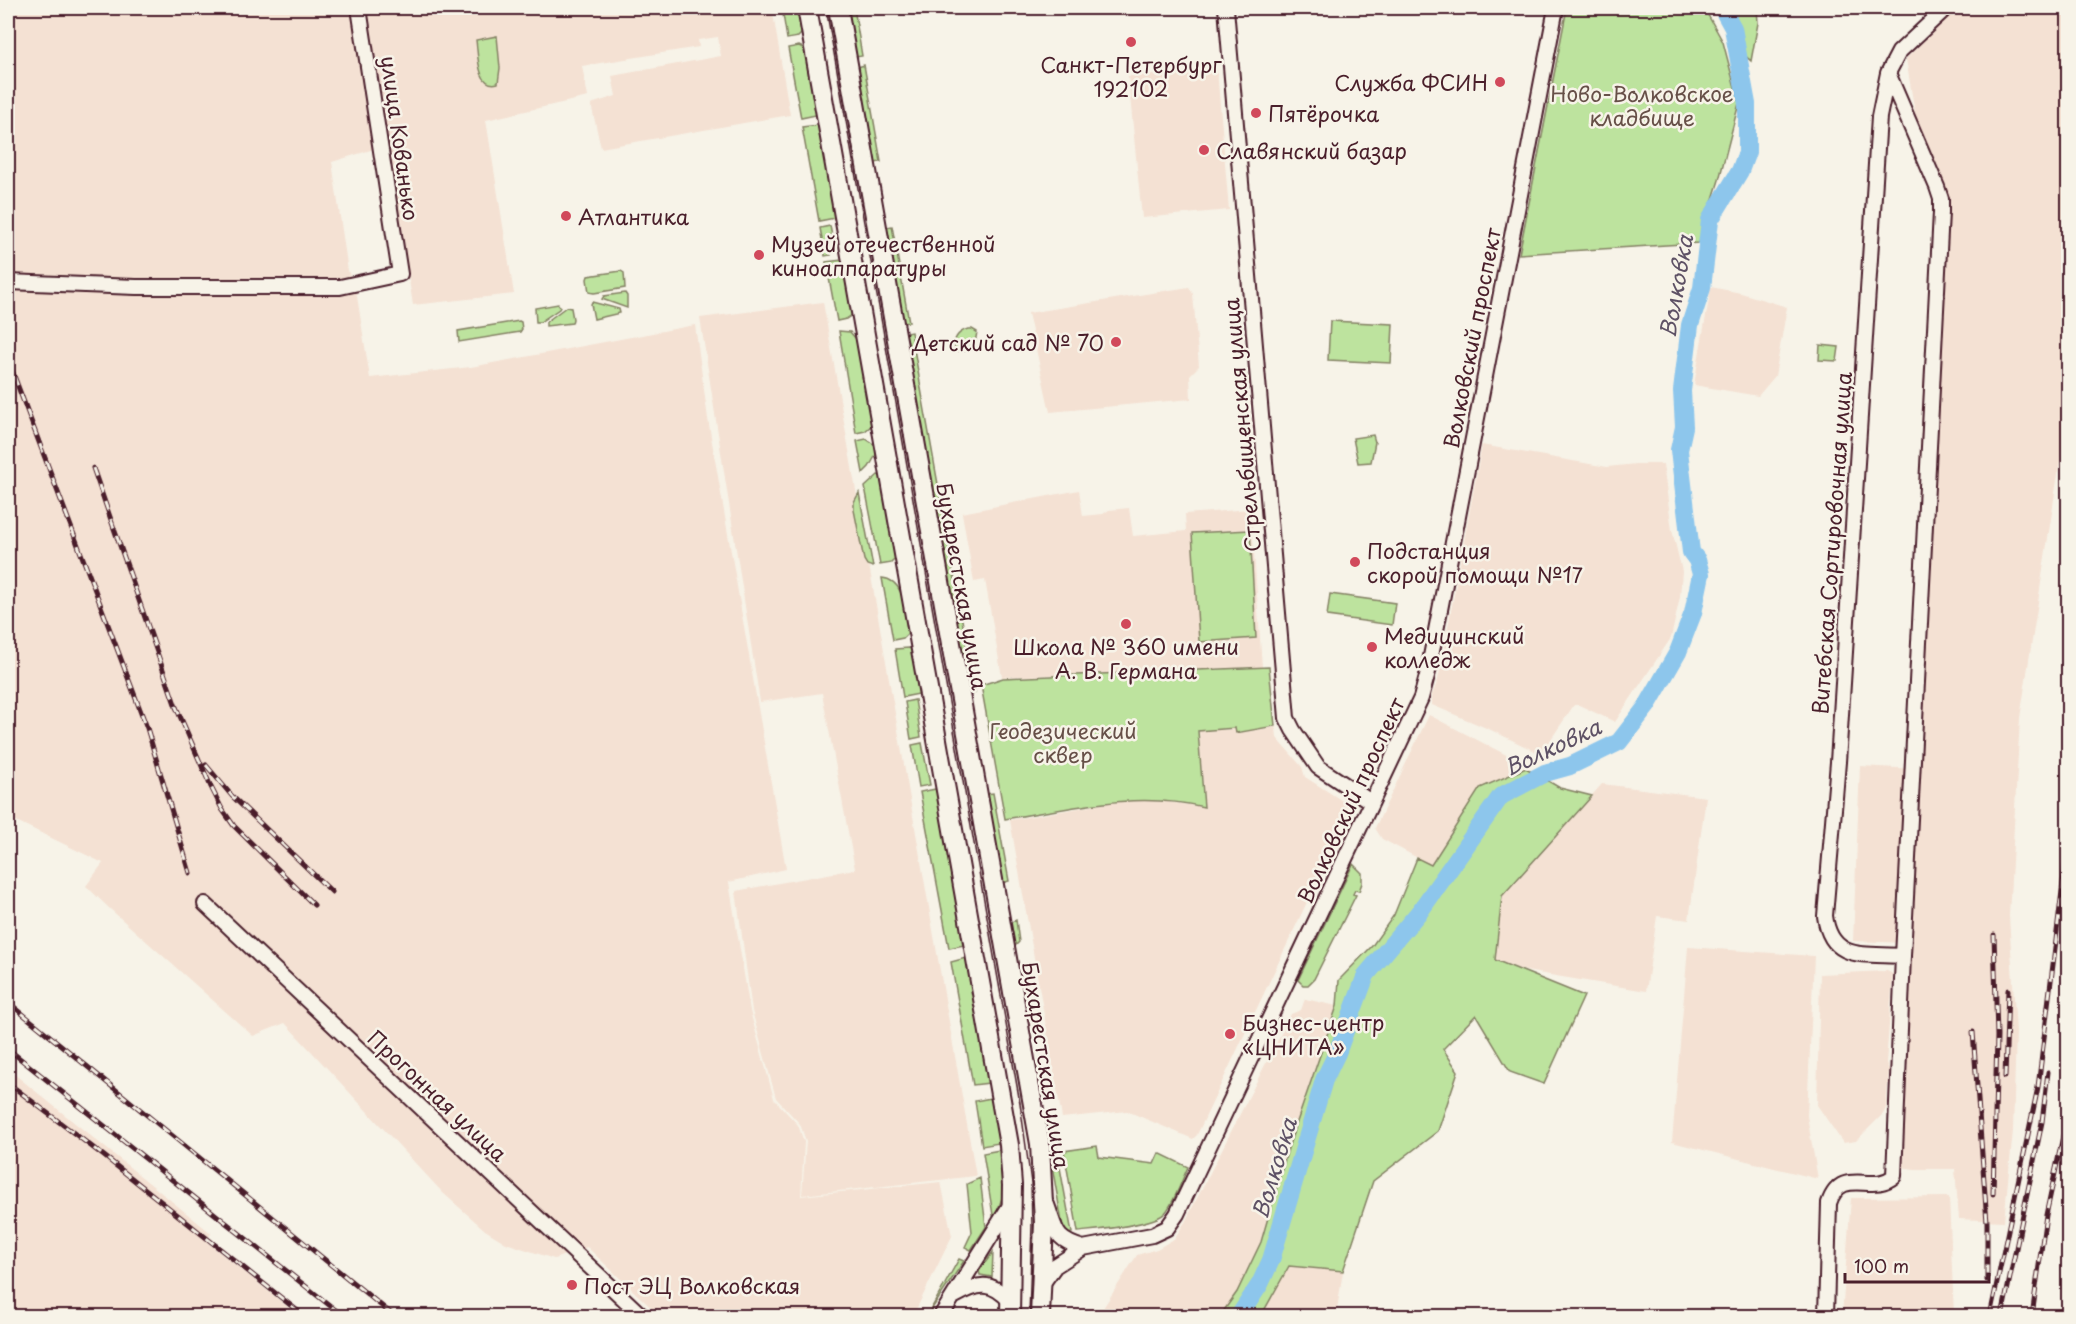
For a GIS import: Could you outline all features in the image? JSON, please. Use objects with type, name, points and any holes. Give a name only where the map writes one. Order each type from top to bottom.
[{"type":"main road","points":[[807,8],[1011,1161],[1010,1309]]},
{"type":"main road","name":"Бухарестская улица","points":[[838,8],[1040,1144],[1044,1197],[1040,1317]]},
{"type":"street","name":"улица Кованько","points":[[8,282],[136,287],[340,287],[400,274],[359,8]]},
{"type":"street","name":"Стрельбищенская улица","points":[[1226,8],[1287,717],[1318,767],[1371,802]]},
{"type":"street","name":"Волковский проспект","points":[[1041,1285],[1055,1266],[1083,1248],[1152,1235],[1167,1228],[1177,1215],[1421,698],[1427,679],[1556,8]]},
{"type":"street","name":"Витебская Сортировочная улица","points":[[1903,956],[1850,952],[1841,949],[1831,938],[1825,916],[1838,762],[1878,126],[1888,73],[1899,52],[1946,8]]},
{"type":"street","points":[[1826,1317],[1829,1203],[1832,1192],[1845,1183],[1877,1182],[1894,1176],[1941,199],[1888,73]]},
{"type":"street","name":"Прогонная улица","points":[[206,904],[642,1317]]},
{"type":"street","points":[[1044,1197],[1061,1239],[1083,1248]]},
{"type":"street","points":[[941,1317],[1012,1203]]},
{"type":"street","points":[[955,1296],[970,1288],[988,1286],[1000,1290],[1010,1309]]},
{"type":"shaded area","points":[[8,8],[353,8],[374,149],[332,162],[348,271],[356,290],[370,378],[471,367],[695,325],[708,419],[786,869],[729,882],[750,1011],[774,1099],[798,1125],[804,1142],[801,1196],[941,1182],[952,1236],[913,1316],[660,1316],[587,1247],[554,1259],[506,1243],[485,1230],[443,1193],[285,1023],[253,1036],[109,908],[86,886],[103,863],[8,817]]},
{"type":"shaded area","points":[[366,8],[772,8],[790,115],[601,148],[591,104],[616,96],[612,76],[721,56],[718,37],[698,40],[699,47],[582,66],[588,97],[486,120],[514,294],[413,305]]},
{"type":"shaded area","points":[[1955,8],[2068,8],[2068,409],[2020,718],[2009,916],[2016,1032],[2013,1131],[2004,1221],[1959,1219],[1955,1169],[1901,1167],[1908,943],[1853,941],[1860,766],[1916,769],[1932,433],[1947,192],[1921,136],[1906,59]]},
{"type":"shaded area","points":[[1217,70],[1229,210],[1142,218],[1128,76]]},
{"type":"shaded area","name":"Детский сад № 70","points":[[1189,287],[1193,294],[1199,366],[1190,375],[1191,399],[1050,412],[1028,313]]},
{"type":"shaded area","points":[[1711,287],[1741,293],[1787,307],[1775,376],[1758,396],[1694,385]]},
{"type":"shaded area","points":[[823,302],[976,1176],[802,1195],[806,1141],[800,1124],[776,1098],[752,1011],[736,891],[855,869],[822,693],[760,702],[700,318]]},
{"type":"shaded area","points":[[1482,445],[1607,467],[1663,464],[1672,530],[1682,571],[1680,597],[1671,638],[1615,722],[1579,705],[1574,705],[1541,754],[1432,705],[1432,695],[1438,680]]},
{"type":"shaded area","name":"Школа № 360 имени А. В. Германа","points":[[1079,490],[1083,516],[1129,508],[1133,536],[1186,531],[1185,514],[1251,509],[1262,667],[1002,677],[985,580],[974,582],[962,513]]},
{"type":"shaded area","points":[[1429,715],[1518,761],[1526,768],[1480,788],[1431,865],[1382,839],[1375,828]]},
{"type":"shaded area","points":[[1276,727],[1277,738],[1302,767],[1305,777],[1352,807],[1197,1135],[1193,1139],[1127,1111],[1062,1118],[1010,820],[1108,803],[1146,799],[1204,807],[1199,731],[1235,729],[1236,733]]},
{"type":"shaded area","points":[[1602,784],[1706,797],[1689,920],[1657,916],[1646,991],[1471,962],[1502,896]]},
{"type":"shaded area","points":[[1688,947],[1814,956],[1807,1116],[1818,1179],[1672,1142]]},
{"type":"shaded area","points":[[1887,971],[1893,974],[1886,1063],[1889,1069],[1886,1108],[1883,1114],[1856,1141],[1843,1143],[1817,1105],[1820,974]]},
{"type":"shaded area","points":[[1305,999],[1337,1006],[1289,1145],[1261,1242],[1237,1292],[1220,1316],[1098,1316],[1137,1255],[1157,1249],[1174,1239],[1185,1222],[1291,1014],[1301,1010]]},
{"type":"shaded area","points":[[8,1069],[211,1233],[207,1242],[299,1316],[8,1316]]},
{"type":"shaded area","points":[[1949,1197],[1954,1316],[1842,1316],[1851,1198]]},
{"type":"shaded area","points":[[1288,1266],[1343,1271],[1336,1316],[1261,1316]]},
{"type":"green space","points":[[782,8],[797,8],[802,33],[798,37],[787,39]]},
{"type":"green space","points":[[847,8],[854,8],[862,56],[856,57]]},
{"type":"green space","name":"Ново-Волковское кладбище","points":[[1567,8],[1704,8],[1723,42],[1739,103],[1719,180],[1699,243],[1519,254]]},
{"type":"green space","points":[[1725,8],[1757,8],[1758,23],[1751,61],[1736,47]]},
{"type":"green space","points":[[497,36],[500,68],[498,83],[491,83],[482,76],[476,40]]},
{"type":"green space","points":[[799,46],[805,49],[816,115],[801,118],[788,48]]},
{"type":"green space","points":[[864,65],[881,162],[875,163],[858,67]]},
{"type":"green space","points":[[818,125],[835,218],[819,221],[802,127]]},
{"type":"green space","points":[[830,226],[833,241],[828,242],[831,255],[825,256],[820,228]]},
{"type":"green space","points":[[892,226],[909,322],[903,323],[886,227]]},
{"type":"green space","points":[[842,260],[852,315],[837,321],[826,262]]},
{"type":"green space","points":[[621,271],[624,273],[625,288],[589,292],[588,276]]},
{"type":"green space","points":[[625,293],[627,308],[602,299],[604,296]]},
{"type":"green space","points":[[592,302],[619,309],[620,313],[594,319]]},
{"type":"green space","points":[[558,304],[559,309],[540,322],[536,322],[535,308]]},
{"type":"green space","points":[[566,307],[571,308],[572,323],[546,326],[546,322]]},
{"type":"green space","points":[[519,321],[522,329],[520,332],[459,342],[458,331]]},
{"type":"green space","points":[[1330,321],[1393,324],[1391,363],[1328,360]]},
{"type":"green space","points":[[968,329],[977,332],[975,343],[966,351],[956,351],[954,343],[956,337]]},
{"type":"green space","points":[[839,331],[850,332],[856,339],[872,425],[865,431],[856,433]]},
{"type":"green space","points":[[911,332],[975,693],[969,695],[905,333]]},
{"type":"green space","points":[[1820,345],[1839,347],[1837,361],[1819,360]]},
{"type":"green space","points":[[1373,435],[1375,442],[1371,462],[1358,463],[1353,438]]},
{"type":"green space","points":[[866,439],[875,445],[877,453],[863,473],[857,441]]},
{"type":"green space","points":[[878,475],[881,476],[896,558],[891,563],[880,565],[865,487]]},
{"type":"green space","points":[[859,493],[873,567],[867,565],[864,560],[854,510],[854,502]]},
{"type":"green space","points":[[1250,530],[1256,638],[1199,642],[1192,533]]},
{"type":"green space","points":[[882,578],[896,585],[903,599],[909,632],[903,638],[893,640]]},
{"type":"green space","points":[[1330,594],[1395,603],[1392,625],[1327,616]]},
{"type":"green space","points":[[909,648],[912,650],[919,694],[903,697],[895,649]]},
{"type":"green space","name":"Геодезический сквер","points":[[1269,667],[1275,726],[1236,733],[1235,728],[1198,731],[1204,807],[1179,802],[1129,801],[1079,806],[1005,819],[981,685],[1003,678]]},
{"type":"green space","points":[[915,700],[921,737],[911,739],[905,702]]},
{"type":"green space","points":[[922,743],[930,785],[919,787],[912,745]]},
{"type":"green space","points":[[1526,768],[1560,788],[1592,796],[1502,896],[1495,960],[1584,996],[1544,1084],[1510,1072],[1476,1015],[1443,1049],[1458,1071],[1438,1131],[1373,1181],[1343,1271],[1289,1266],[1261,1316],[1220,1316],[1237,1292],[1261,1242],[1289,1145],[1337,1006],[1339,980],[1372,946],[1394,915],[1417,858],[1431,865],[1480,788]]},
{"type":"green space","points":[[936,789],[964,945],[949,948],[920,792]]},
{"type":"green space","points":[[993,793],[1009,881],[1002,883],[986,794]]},
{"type":"green space","points":[[1353,864],[1362,873],[1359,891],[1355,890],[1353,894],[1356,895],[1314,979],[1308,985],[1303,985],[1298,980]]},
{"type":"green space","points":[[1016,920],[1019,942],[1014,947],[1009,923]]},
{"type":"green space","points":[[966,958],[989,1083],[973,1085],[951,962]]},
{"type":"green space","points":[[991,1098],[999,1143],[982,1146],[975,1101]]},
{"type":"green space","points":[[1056,1146],[1072,1233],[1067,1234],[1063,1228],[1049,1149]]},
{"type":"green space","points":[[1097,1146],[1099,1157],[1154,1164],[1159,1153],[1188,1167],[1165,1213],[1137,1224],[1078,1232],[1064,1151]]},
{"type":"green space","points":[[1000,1150],[1003,1195],[994,1221],[983,1153]]},
{"type":"green space","points":[[980,1178],[986,1227],[971,1250],[965,1247],[972,1232],[967,1184]]},
{"type":"green space","points":[[993,1252],[992,1277],[980,1275],[979,1271]]},
{"type":"green space","points":[[959,1259],[964,1261],[927,1316]]},
{"type":"waterway","name":"Волковка","points":[[1239,1316],[1260,1284],[1271,1260],[1324,1080],[1337,1053],[1366,975],[1420,911],[1501,796],[1545,773],[1570,766],[1619,742],[1647,706],[1678,652],[1693,613],[1701,574],[1697,560],[1691,552],[1679,450],[1684,427],[1682,391],[1690,325],[1702,288],[1710,220],[1740,171],[1747,152],[1747,104],[1733,28],[1722,8]]},
{"type":"tram line","points":[[826,8],[1020,1103],[1031,1183],[1029,1316]]},
{"type":"railway","points":[[8,360],[147,728],[190,873]]},
{"type":"railway","points":[[93,468],[176,707],[222,809],[234,826],[314,905]]},
{"type":"railway","points":[[206,765],[232,796],[332,892]]},
{"type":"railway","points":[[1990,1316],[2038,1087],[2068,842]]},
{"type":"railway","points":[[1993,1194],[1997,1036],[1994,935]]},
{"type":"railway","points":[[2005,1077],[2008,990]]},
{"type":"railway","points":[[8,1002],[394,1316]]},
{"type":"railway","points":[[1973,1032],[1987,1222],[1987,1280]]},
{"type":"railway","points":[[8,1049],[343,1316]]},
{"type":"railway","points":[[2002,1316],[2042,1122],[2048,1072]]},
{"type":"railway","points":[[8,1083],[104,1156],[304,1316]]},
{"type":"railway","points":[[2032,1316],[2046,1215],[2068,1113]]},
{"type":"place","name":"Санкт-Петербург 192102","points":[[1131,42]]},
{"type":"place","name":"Служба ФСИН","points":[[1500,82]]},
{"type":"place","name":"Пятёрочка","points":[[1256,113]]},
{"type":"place","name":"Славянский базар","points":[[1204,150]]},
{"type":"place","name":"Атлантика","points":[[566,216]]},
{"type":"place","name":"Музей отечественной киноаппаратуры","points":[[759,255]]},
{"type":"place","name":"Детский сад № 70","points":[[1116,342]]},
{"type":"place","name":"Подстанция скорой помощи №17","points":[[1355,562]]},
{"type":"place","name":"Школа № 360 имени А. В. Германа","points":[[1126,624]]},
{"type":"place","name":"Медицинский колледж","points":[[1372,647]]},
{"type":"place","name":"Бизнес-центр «ЦНИТА»","points":[[1230,1034]]},
{"type":"place","name":"Пост ЭЦ Волковская","points":[[572,1285]]}]
